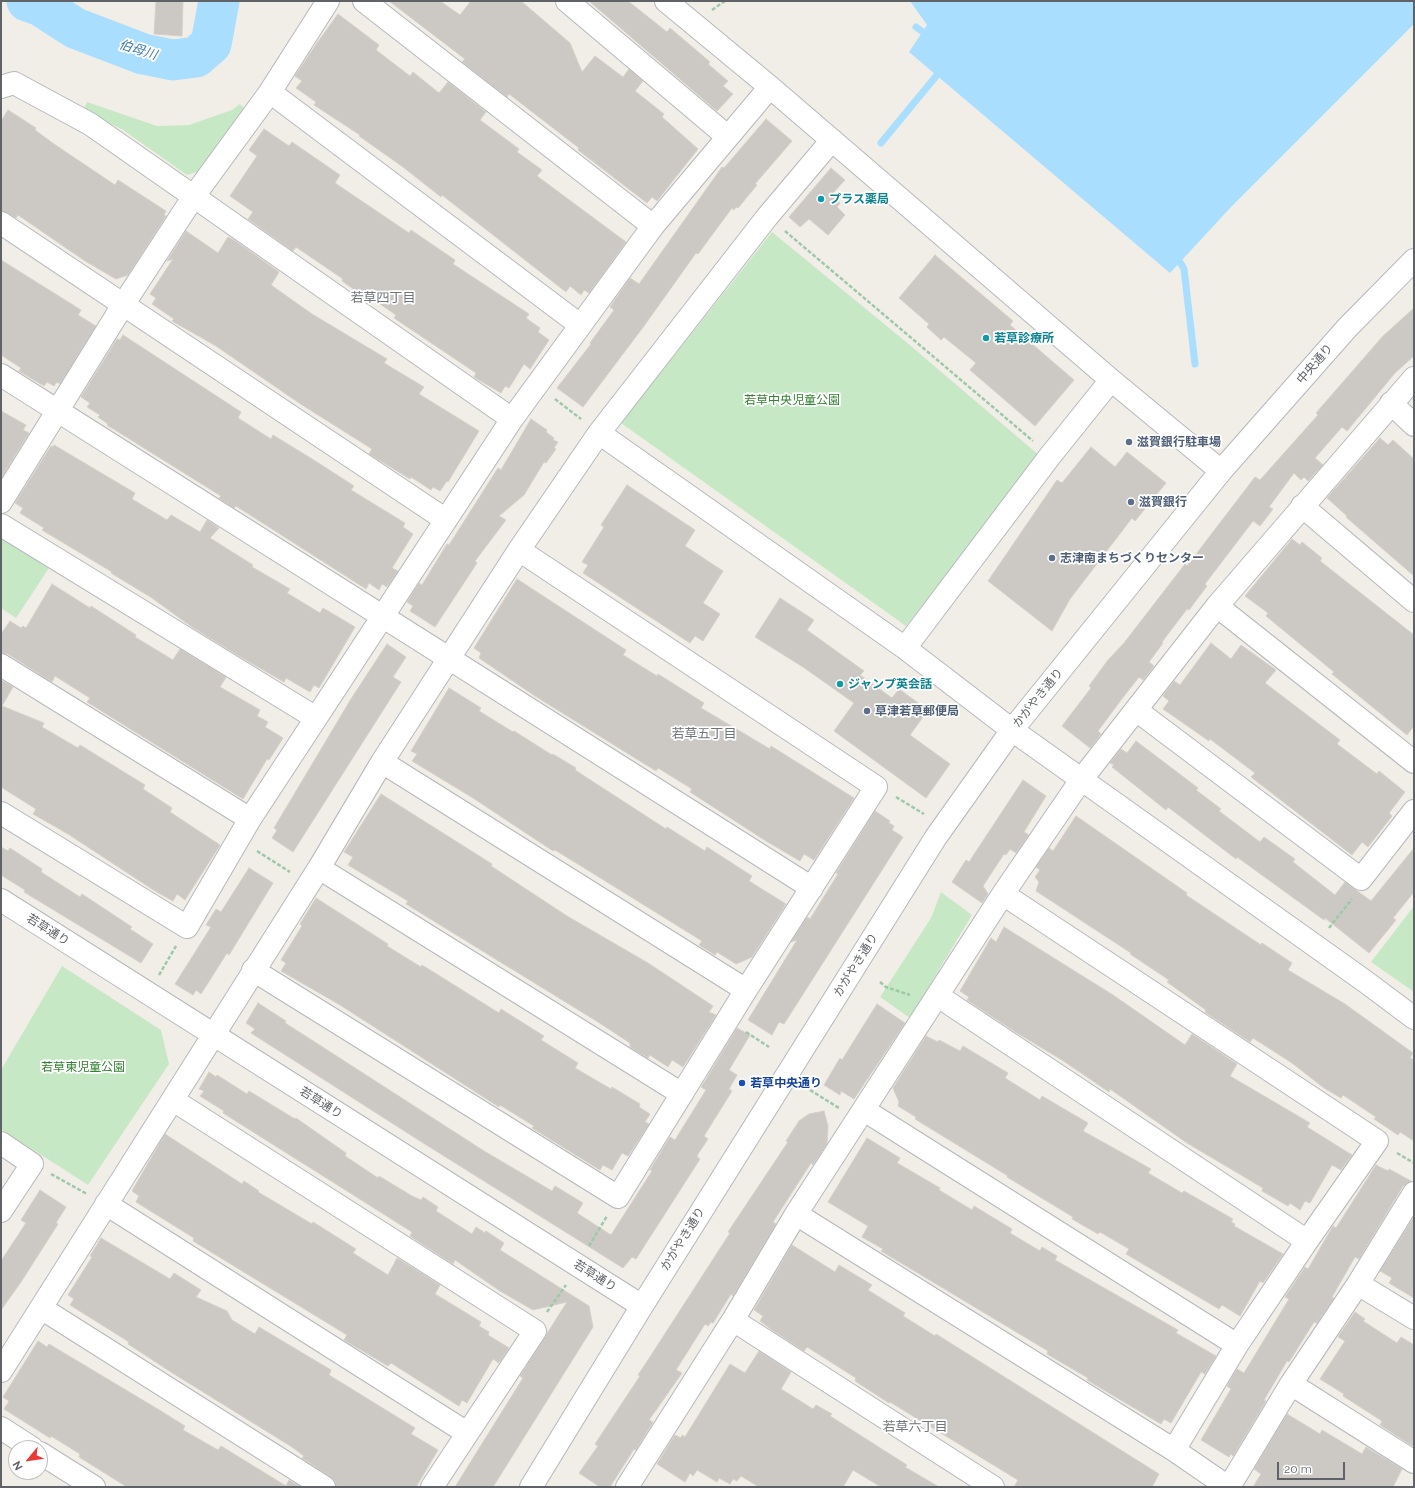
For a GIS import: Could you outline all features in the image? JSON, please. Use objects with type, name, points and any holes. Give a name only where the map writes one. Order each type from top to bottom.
[{"type":"street","points":[[1,502],[123,305],[194,196],[270,92],[328,1]]},
{"type":"street","points":[[364,1],[652,226]]},
{"type":"street","points":[[567,1],[728,136]]},
{"type":"street","points":[[666,1],[770,87],[1111,380],[1221,471]]},
{"type":"street","points":[[1,87],[14,83],[90,124],[512,420]]},
{"type":"street","points":[[1,813],[187,926],[250,820],[512,420],[652,226],[770,87]]},
{"type":"street","points":[[270,92],[580,325]]},
{"type":"street","points":[[1,1371],[173,1100],[253,970],[319,868],[382,762],[519,550],[592,428],[832,140]]},
{"type":"street","points":[[1,223],[446,520]]},
{"type":"street","name":"中央通り","points":[[1221,471],[1347,328],[1414,260]]},
{"type":"street","points":[[1,375],[812,888]]},
{"type":"street","points":[[627,1487],[733,1320],[796,1214],[1003,894],[1081,780],[1218,606],[1302,506],[1414,378]]},
{"type":"street","points":[[905,648],[1050,456],[1111,380]]},
{"type":"street","points":[[1391,403],[1414,425]]},
{"type":"street","points":[[592,428],[905,648],[1012,730],[1414,1018]]},
{"type":"street","name":"かがやき通り","points":[[531,1487],[642,1306],[936,837],[1012,730],[1221,471]]},
{"type":"street","points":[[1302,506],[1414,600]]},
{"type":"street","points":[[1,525],[316,718]]},
{"type":"street","points":[[253,970],[618,1197],[746,990],[876,787],[519,550]]},
{"type":"street","points":[[1218,606],[1414,762]]},
{"type":"street","points":[[1,665],[250,820]]},
{"type":"street","points":[[1136,710],[1361,879],[1414,810]]},
{"type":"street","points":[[382,762],[746,990]]},
{"type":"street","points":[[319,868],[682,1094]]},
{"type":"street","points":[[1003,894],[1377,1141],[1237,1345],[1174,1450]]},
{"type":"street","name":"若草通り","points":[[1,900],[642,1306]]},
{"type":"street","points":[[935,1001],[1307,1241]]},
{"type":"street","points":[[173,1100],[535,1331],[432,1487]]},
{"type":"street","points":[[861,1115],[1237,1345]]},
{"type":"street","points":[[1,1142],[32,1164],[1,1211]]},
{"type":"street","points":[[796,1214],[1174,1450],[1229,1487],[1291,1384],[1358,1284],[1414,1193]]},
{"type":"street","points":[[106,1204],[467,1433]]},
{"type":"street","points":[[1358,1284],[1414,1318]]},
{"type":"street","points":[[41,1308],[324,1487]]},
{"type":"street","points":[[733,1320],[993,1487]]},
{"type":"street","points":[[1291,1384],[1414,1462]]},
{"type":"street","points":[[1,1428],[20,1440]]},
{"type":"street","points":[[48,1458],[94,1487]]},
{"type":"path","points":[[767,217],[1050,456]]},
{"type":"path","points":[[537,386],[592,428]]},
{"type":"path","points":[[876,787],[889,792],[930,818]]},
{"type":"path","points":[[239,838],[292,873]]},
{"type":"path","points":[[1325,934],[1360,889],[1361,879]]},
{"type":"path","points":[[155,982],[187,926]]},
{"type":"path","points":[[880,982],[886,987],[935,1001]]},
{"type":"path","points":[[810,1090],[861,1115]]},
{"type":"path","points":[[32,1164],[106,1204]]},
{"type":"path","points":[[588,1247],[618,1197]]},
{"type":"path","points":[[535,1331],[570,1278]]},
{"type":"green space","points":[[87,102],[157,126],[189,125],[232,110],[240,104],[245,109],[200,171],[187,175],[123,130],[84,110]]},
{"type":"green space","name":"若草中央児童公園","points":[[772,232],[905,341],[1040,456],[906,626],[621,423]]},
{"type":"green space","points":[[1,525],[55,559],[16,618],[1,608]]},
{"type":"green space","points":[[941,892],[972,915],[910,1018],[880,997],[931,918]]},
{"type":"green space","points":[[1414,906],[1414,992],[1371,962]]},
{"type":"green space","name":"若草東児童公園","points":[[62,966],[161,1030],[169,1064],[88,1185],[1,1129],[1,1070]]},
{"type":"water","points":[[910,1],[1414,1],[1414,24],[1231,207],[1170,273],[909,52],[927,25]]},
{"type":"building","points":[[156,1],[183,1],[182,36],[154,34]]},
{"type":"building","points":[[389,1],[440,1],[460,15],[471,1],[521,1],[570,43],[582,72],[595,56],[623,77],[629,69],[643,81],[635,91],[664,114],[662,117],[698,149],[657,201],[652,197],[647,203],[509,94],[507,97],[462,62],[465,59]]},
{"type":"building","points":[[589,1],[628,1],[667,32],[670,28],[710,62],[708,64],[728,81],[723,86],[733,94],[717,111]]},
{"type":"building","points":[[338,14],[379,45],[376,50],[410,76],[413,72],[439,93],[448,82],[486,112],[480,120],[519,149],[517,152],[542,170],[537,176],[626,242],[589,293],[584,290],[581,295],[570,286],[566,292],[442,195],[441,197],[403,167],[359,136],[360,135],[314,105],[316,102],[296,88],[302,81],[295,76]]},
{"type":"building","points":[[8,110],[36,128],[35,130],[54,144],[115,185],[118,180],[166,211],[164,215],[166,216],[128,275],[116,279],[85,261],[18,215],[16,218],[1,211],[1,121]]},
{"type":"building","points":[[766,119],[792,141],[755,184],[757,185],[738,208],[736,207],[734,210],[732,208],[698,254],[696,253],[644,326],[583,407],[557,388],[591,344],[590,343],[614,310],[610,307],[630,278],[639,284],[722,167],[724,168]]},
{"type":"building","points":[[264,129],[289,146],[292,142],[340,175],[335,183],[409,233],[411,230],[455,260],[453,264],[529,314],[526,318],[540,328],[538,332],[549,340],[530,369],[524,364],[509,388],[505,386],[501,393],[474,377],[476,373],[394,318],[396,315],[361,291],[359,293],[342,281],[343,279],[296,247],[293,251],[248,219],[253,212],[230,196],[257,156],[249,150]]},
{"type":"building","name":"プラス薬局","points":[[831,168],[845,180],[832,194],[840,203],[837,207],[845,215],[828,235],[809,219],[800,227],[789,217]]},
{"type":"building","points":[[186,231],[218,253],[228,237],[234,240],[279,272],[271,285],[312,314],[387,359],[384,363],[424,387],[419,394],[479,431],[448,482],[447,481],[440,491],[433,487],[431,490],[369,454],[372,449],[299,403],[216,346],[172,321],[174,319],[152,304],[156,298],[150,294],[173,259],[167,261]]},
{"type":"building","name":"若草診療所","points":[[935,255],[1013,321],[1010,325],[1074,380],[1035,426],[970,370],[976,363],[944,337],[941,340],[927,327],[929,324],[899,298]]},
{"type":"building","points":[[1,260],[81,310],[78,315],[96,326],[60,384],[57,382],[54,386],[47,382],[44,386],[19,371],[21,368],[1,355]]},
{"type":"building","points":[[1414,308],[1414,356],[1395,373],[1347,431],[1342,427],[1315,458],[1323,465],[1308,481],[1304,477],[1301,480],[1294,473],[1269,507],[1273,509],[1260,526],[1253,521],[1205,584],[1207,586],[1189,610],[1187,609],[1162,642],[1163,643],[1149,662],[1154,666],[1143,680],[1139,677],[1121,700],[1098,731],[1101,734],[1090,748],[1062,726],[1091,688],[1089,686],[1108,660],[1124,643],[1185,564],[1187,566],[1255,477],[1260,480],[1318,415],[1316,413],[1383,336]]},
{"type":"building","points":[[123,335],[241,412],[238,418],[271,439],[273,435],[317,462],[354,486],[351,490],[405,523],[403,527],[413,534],[392,568],[398,571],[387,587],[382,584],[379,590],[369,583],[366,589],[236,506],[234,508],[219,498],[221,496],[107,425],[108,424],[98,417],[100,415],[87,407],[90,403],[81,397],[117,339],[120,340]]},
{"type":"building","points":[[1,411],[26,425],[23,430],[29,433],[1,478]]},
{"type":"building","points":[[531,419],[547,430],[546,432],[554,438],[553,440],[558,442],[554,448],[556,449],[546,463],[544,462],[524,495],[499,516],[506,520],[475,561],[477,563],[435,627],[410,611],[413,606],[407,602],[419,583],[422,585],[447,544],[449,545],[498,468],[501,470]]},
{"type":"building","points":[[1380,438],[1388,445],[1393,440],[1414,459],[1414,576],[1346,517],[1347,516],[1327,498]]},
{"type":"building","points":[[54,445],[135,493],[132,499],[167,520],[171,515],[200,532],[207,520],[219,528],[210,538],[253,565],[252,567],[290,589],[287,593],[320,613],[323,608],[355,627],[319,688],[314,685],[310,692],[286,678],[284,682],[239,656],[192,627],[152,598],[111,573],[112,572],[42,530],[44,528],[20,513],[23,508],[15,503],[51,446],[53,447]]},
{"type":"building","name":"志津南まちづくりセンター","points":[[1091,447],[1115,467],[1127,452],[1166,483],[1135,521],[1132,518],[1070,599],[1052,631],[988,581],[1057,480],[1062,483]]},
{"type":"building","points":[[627,485],[695,530],[685,546],[723,571],[703,603],[720,614],[703,641],[695,636],[690,643],[583,573],[588,565],[582,562],[604,527],[601,525]]},
{"type":"building","points":[[1292,539],[1300,545],[1302,542],[1322,558],[1320,561],[1414,635],[1414,726],[1407,735],[1332,674],[1334,672],[1266,616],[1268,613],[1245,596]]},
{"type":"building","points":[[517,579],[626,650],[623,655],[657,676],[658,674],[704,703],[701,708],[770,749],[771,746],[854,798],[814,860],[804,854],[800,861],[766,841],[690,792],[692,789],[658,768],[656,771],[535,696],[479,658],[481,653],[474,648]]},
{"type":"building","points":[[52,584],[90,608],[91,606],[136,635],[135,637],[173,660],[180,649],[226,677],[220,687],[260,710],[257,716],[268,722],[265,727],[283,738],[269,760],[267,759],[243,799],[87,702],[90,698],[55,676],[52,682],[8,654],[1,653],[1,634],[10,621],[21,628],[23,626],[26,628]]},
{"type":"building","points":[[780,598],[814,620],[807,630],[864,671],[860,675],[892,698],[899,689],[928,710],[910,735],[950,764],[926,798],[834,731],[854,703],[803,667],[755,637]]},
{"type":"building","points":[[1211,643],[1231,659],[1241,645],[1276,670],[1265,683],[1340,740],[1337,744],[1377,774],[1379,771],[1405,792],[1389,813],[1392,816],[1368,847],[1362,842],[1352,855],[1251,777],[1255,773],[1210,739],[1209,741],[1163,709],[1169,701],[1163,696],[1174,681],[1180,685]]},
{"type":"building","points":[[387,644],[406,657],[393,677],[401,682],[293,852],[272,838],[277,830],[274,828],[351,699]]},
{"type":"building","points":[[1,680],[13,687],[2,706],[44,723],[42,727],[78,748],[80,745],[145,785],[143,789],[172,808],[170,812],[220,845],[185,900],[177,894],[173,901],[155,891],[68,834],[33,814],[36,809],[1,787]]},
{"type":"building","points":[[449,688],[481,708],[479,711],[576,768],[575,770],[666,829],[667,827],[705,851],[707,847],[752,876],[749,881],[786,904],[752,957],[736,964],[717,952],[715,955],[699,945],[702,941],[555,850],[553,851],[473,798],[412,761],[417,754],[411,751]]},
{"type":"building","points":[[1136,741],[1198,788],[1196,790],[1221,809],[1219,811],[1260,842],[1264,837],[1295,859],[1293,862],[1335,895],[1345,882],[1371,901],[1414,848],[1414,892],[1393,918],[1396,920],[1369,953],[1325,918],[1324,920],[1237,857],[1236,859],[1168,807],[1166,810],[1112,767],[1114,765],[1110,763],[1121,749],[1127,753]]},
{"type":"building","points":[[1023,780],[1046,796],[1024,832],[1029,835],[1016,853],[1010,849],[1006,855],[1004,854],[983,886],[988,894],[982,903],[952,882],[966,860],[969,862]]},
{"type":"building","points":[[381,794],[492,864],[491,866],[567,916],[648,963],[713,1006],[709,1012],[716,1015],[683,1067],[672,1060],[668,1067],[650,1055],[648,1058],[630,1047],[630,1043],[598,1022],[406,904],[408,901],[348,865],[353,857],[344,852]]},
{"type":"building","points":[[875,811],[890,821],[889,823],[894,826],[892,830],[903,837],[784,1024],[779,1022],[772,1035],[748,1020],[797,940],[791,942],[807,917],[810,919],[838,874],[836,873]]},
{"type":"building","points":[[1076,816],[1187,893],[1186,895],[1261,945],[1262,943],[1292,963],[1288,970],[1345,1004],[1413,1053],[1410,1058],[1414,1060],[1414,1141],[1400,1132],[1398,1135],[1374,1119],[1376,1117],[1343,1095],[1341,1098],[1324,1088],[1292,1063],[1253,1038],[1250,1042],[1205,1012],[1206,1010],[1167,982],[1169,980],[1130,954],[1131,953],[1036,891],[1039,882],[1035,877],[1040,870],[1036,867],[1049,848],[1053,851]]},
{"type":"building","points":[[1,847],[8,851],[10,848],[42,869],[41,872],[80,897],[82,894],[132,927],[130,929],[153,944],[141,963],[24,892],[25,890],[1,875]]},
{"type":"building","points":[[249,868],[273,883],[229,955],[227,953],[201,994],[196,990],[193,995],[175,984],[211,927],[206,925],[216,909],[221,912]]},
{"type":"building","points":[[316,898],[421,967],[422,965],[499,1013],[501,1009],[544,1036],[541,1040],[578,1063],[575,1068],[611,1089],[612,1087],[640,1104],[639,1107],[650,1114],[645,1122],[649,1124],[628,1156],[622,1153],[612,1170],[603,1165],[600,1170],[532,1128],[534,1126],[500,1105],[499,1107],[340,1005],[281,971],[286,963],[281,960],[302,926],[300,924]]},
{"type":"building","points":[[1004,927],[1113,995],[1185,1045],[1192,1034],[1237,1064],[1230,1076],[1310,1123],[1307,1127],[1352,1155],[1341,1170],[1332,1165],[1310,1203],[1305,1201],[1300,1210],[1290,1203],[1288,1206],[1262,1191],[1263,1188],[1187,1143],[1110,1089],[1109,1092],[1062,1060],[1017,1033],[967,1000],[969,997],[960,991],[991,938],[996,942]]},
{"type":"building","points":[[258,1003],[286,1021],[285,1023],[484,1151],[552,1191],[555,1186],[583,1203],[577,1213],[611,1235],[652,1171],[650,1170],[670,1137],[675,1140],[706,1090],[701,1087],[737,1028],[750,1035],[729,1070],[737,1075],[729,1089],[732,1091],[704,1136],[708,1139],[698,1154],[697,1157],[700,1159],[636,1259],[632,1257],[623,1268],[251,1033],[255,1029],[246,1023]]},
{"type":"building","points":[[877,1004],[905,1023],[854,1099],[841,1091],[840,1095],[824,1085],[840,1058],[842,1060]]},
{"type":"building","points":[[926,1036],[938,1042],[939,1040],[960,1051],[963,1046],[1008,1073],[1005,1078],[1040,1100],[1042,1096],[1088,1123],[1083,1131],[1151,1169],[1148,1173],[1182,1193],[1184,1191],[1233,1219],[1231,1222],[1235,1224],[1234,1226],[1283,1254],[1263,1283],[1260,1281],[1240,1316],[1222,1305],[1219,1309],[1126,1254],[1129,1249],[1100,1232],[1098,1234],[1072,1219],[1073,1217],[915,1119],[916,1117],[898,1106],[899,1102],[893,1088]]},
{"type":"building","points":[[209,1072],[216,1077],[217,1075],[247,1094],[249,1091],[295,1119],[296,1118],[346,1153],[345,1156],[378,1178],[379,1176],[421,1200],[423,1197],[438,1207],[436,1211],[472,1234],[476,1227],[485,1233],[486,1231],[504,1243],[500,1250],[589,1306],[593,1327],[493,1487],[455,1487],[523,1378],[520,1376],[567,1302],[533,1310],[500,1291],[455,1260],[453,1264],[410,1236],[412,1232],[223,1113],[224,1111],[200,1096],[204,1091],[199,1089]]},
{"type":"building","points":[[824,1111],[828,1126],[827,1144],[813,1165],[811,1163],[773,1222],[776,1224],[733,1296],[731,1294],[713,1323],[711,1322],[708,1326],[705,1324],[676,1370],[682,1373],[649,1420],[653,1422],[636,1450],[634,1449],[610,1487],[600,1487],[579,1473],[598,1446],[595,1444],[640,1376],[638,1375],[730,1233],[728,1232],[788,1142],[786,1141],[799,1121],[809,1114]]},
{"type":"building","points":[[165,1134],[242,1184],[244,1181],[259,1191],[258,1192],[312,1224],[313,1222],[356,1249],[353,1253],[388,1275],[397,1258],[440,1285],[435,1294],[481,1322],[479,1326],[489,1332],[488,1335],[509,1348],[499,1363],[493,1359],[467,1403],[462,1400],[459,1406],[391,1363],[388,1366],[344,1340],[347,1335],[193,1241],[194,1238],[136,1202],[139,1196],[132,1191]]},
{"type":"building","points":[[867,1138],[900,1158],[897,1163],[940,1188],[939,1190],[972,1210],[974,1206],[1012,1229],[1010,1233],[1040,1251],[1042,1247],[1057,1256],[1055,1260],[1178,1330],[1176,1333],[1216,1356],[1205,1374],[1201,1372],[1171,1423],[1164,1419],[1161,1424],[1087,1380],[1088,1378],[1047,1354],[1048,1351],[881,1251],[883,1249],[862,1237],[868,1226],[828,1202]]},
{"type":"building","points":[[1376,1165],[1388,1171],[1389,1169],[1411,1181],[1403,1186],[1359,1259],[1355,1257],[1332,1297],[1334,1298],[1317,1323],[1314,1322],[1289,1362],[1287,1361],[1264,1400],[1266,1401],[1233,1456],[1231,1454],[1229,1457],[1201,1440],[1231,1389],[1227,1386],[1237,1369],[1244,1373],[1289,1299],[1285,1297],[1305,1267],[1308,1269],[1333,1226],[1336,1228]]},
{"type":"building","points":[[40,1190],[66,1207],[56,1223],[58,1224],[21,1282],[1,1310],[1,1261],[26,1223],[21,1220]]},
{"type":"building","points":[[1414,1217],[1414,1298],[1389,1283],[1392,1278],[1380,1271]]},
{"type":"building","points":[[101,1238],[170,1279],[174,1273],[201,1290],[196,1297],[227,1311],[232,1320],[255,1334],[259,1327],[331,1370],[329,1375],[415,1428],[411,1434],[438,1450],[416,1487],[336,1487],[335,1481],[331,1477],[302,1458],[304,1456],[292,1447],[174,1374],[128,1344],[129,1342],[70,1305],[74,1299],[68,1295],[92,1257],[90,1256]]},
{"type":"building","points":[[792,1245],[835,1272],[839,1265],[872,1285],[868,1290],[905,1313],[903,1316],[935,1336],[936,1334],[1159,1474],[1152,1487],[1014,1487],[1018,1480],[890,1402],[889,1403],[855,1381],[856,1378],[807,1347],[804,1351],[772,1330],[760,1321],[763,1316],[754,1310]]},
{"type":"building","points":[[1355,1312],[1365,1319],[1363,1321],[1397,1343],[1401,1337],[1414,1345],[1414,1447],[1380,1425],[1382,1421],[1320,1379],[1345,1341],[1338,1337]]},
{"type":"building","points":[[38,1341],[47,1347],[49,1344],[161,1411],[185,1426],[183,1430],[218,1450],[221,1446],[286,1486],[289,1480],[301,1487],[127,1487],[79,1457],[80,1454],[51,1436],[50,1438],[4,1409],[9,1401],[3,1397]]},
{"type":"building","points":[[759,1351],[791,1372],[781,1389],[813,1409],[816,1405],[832,1414],[830,1416],[907,1465],[905,1467],[939,1487],[881,1487],[853,1470],[843,1487],[759,1487],[741,1476],[737,1481],[733,1479],[730,1484],[719,1478],[717,1482],[697,1470],[693,1476],[690,1473],[685,1482],[657,1464],[675,1435],[681,1438],[682,1435],[685,1437],[730,1364],[745,1373]]},
{"type":"building","points":[[1287,1414],[1320,1434],[1322,1430],[1362,1454],[1366,1447],[1402,1469],[1393,1487],[1253,1487],[1261,1474],[1254,1469]]},
{"type":"waterway","name":"伯母川","points":[[27,1],[41,6],[75,28],[143,54],[173,60],[196,57],[211,44],[219,1]]},
{"type":"waterway","points":[[916,27],[923,32]]},
{"type":"waterway","points":[[881,143],[937,75]]},
{"type":"waterway","points":[[1180,262],[1184,269],[1195,364]]},
{"type":"place","name":"プラス薬局","points":[[821,199]]},
{"type":"place","name":"若草診療所","points":[[986,338]]},
{"type":"place","name":"滋賀銀行駐車場","points":[[1129,442]]},
{"type":"place","name":"滋賀銀行","points":[[1131,502]]},
{"type":"place","name":"志津南まちづくりセンター","points":[[1052,558]]},
{"type":"place","name":"ジャンプ英会話","points":[[840,684]]},
{"type":"place","name":"草津若草郵便局","points":[[867,711]]},
{"type":"place","name":"若草中央通り","points":[[742,1083]]},
{"type":"district","name":"若草四丁目","points":[[383,298]]},
{"type":"district","name":"若草五丁目","points":[[704,734]]},
{"type":"district","name":"若草六丁目","points":[[915,1427]]}]
